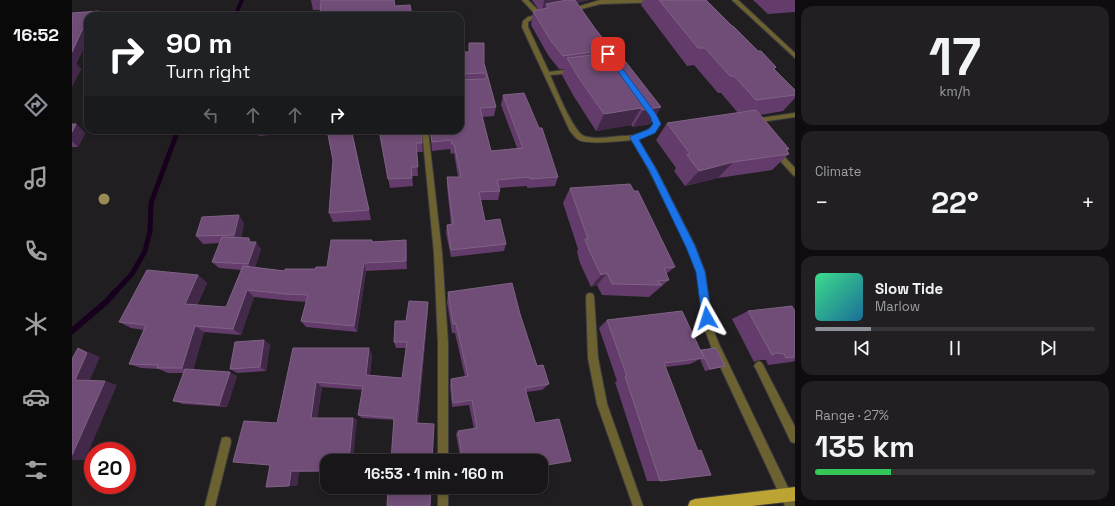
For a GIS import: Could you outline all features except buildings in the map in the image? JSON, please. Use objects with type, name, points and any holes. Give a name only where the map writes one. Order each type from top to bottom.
[{"type":"main road","points":[[695,506],[790,498]]},
{"type":"street","points":[[525,0],[540,16]]},
{"type":"street","points":[[561,12],[599,1],[664,0]]},
{"type":"street","points":[[735,0],[795,56]]},
{"type":"street","points":[[575,9],[580,15]]},
{"type":"street","points":[[547,14],[530,18],[525,22],[525,27],[572,129],[581,138],[594,140],[634,138],[652,131],[660,130]]},
{"type":"street","points":[[547,74],[578,70]]},
{"type":"street","points":[[644,103],[654,116],[657,124],[652,131]]},
{"type":"street","points":[[745,121],[795,115]]},
{"type":"street","points":[[753,121],[751,122],[757,131]]},
{"type":"street","points":[[425,134],[438,253],[443,343],[443,454]]},
{"type":"street","points":[[634,138],[652,169],[691,246],[701,272],[708,327],[715,346],[790,498]]},
{"type":"street","points":[[771,146],[795,173]]},
{"type":"street","points":[[590,297],[593,358],[602,404],[638,506]]},
{"type":"street","points":[[758,366],[795,438]]},
{"type":"street","points":[[210,506],[226,442]]},
{"type":"street","points":[[443,494],[443,506]]},
{"type":"waterway","points":[[237,12],[242,0]]},
{"type":"waterway","points":[[115,292],[132,274],[145,251],[150,231],[151,203],[177,134]]},
{"type":"waterway","points":[[72,331],[106,302],[116,291]]},
{"type":"route","points":[[608,54],[654,116],[657,124],[652,131],[634,138],[652,169],[691,246],[701,272],[707,318]]}]
